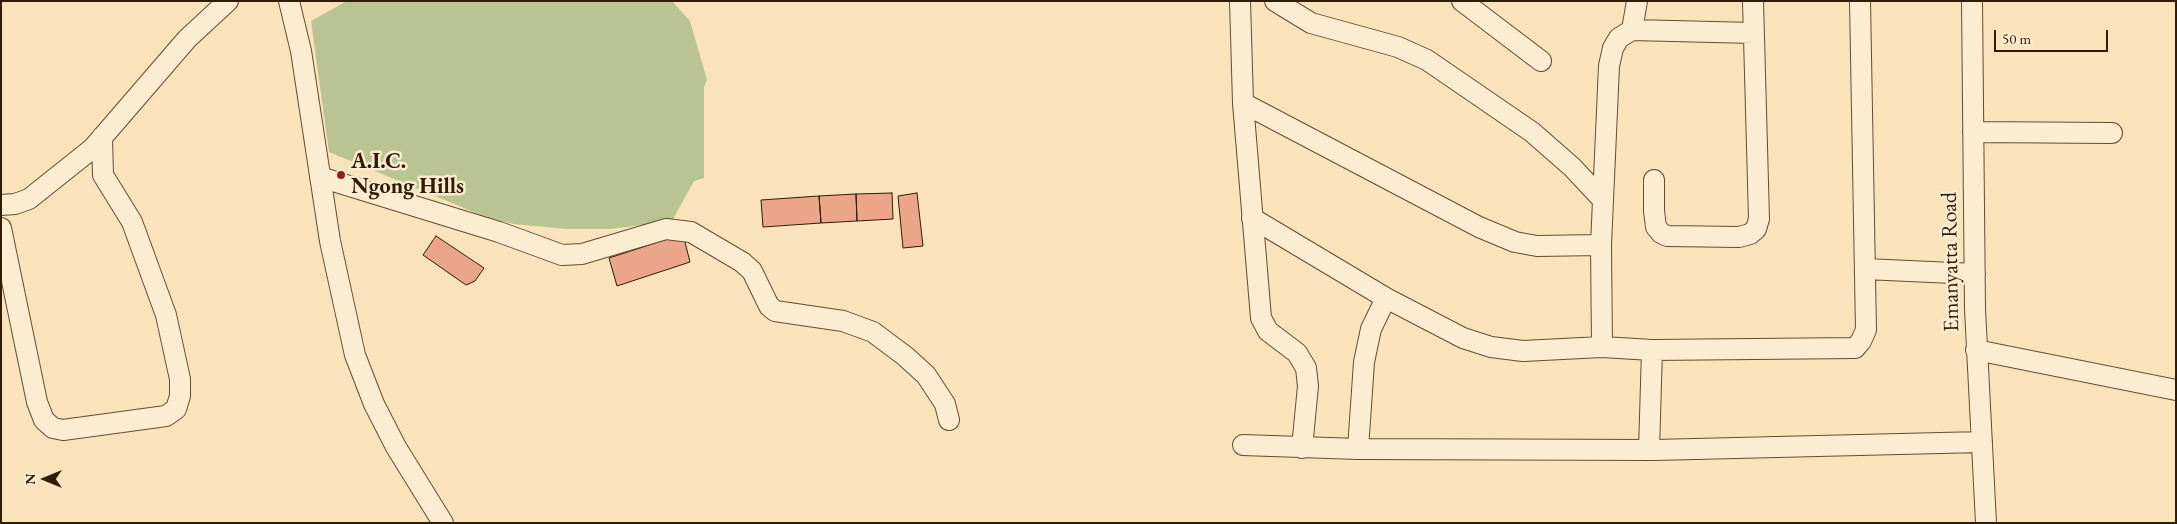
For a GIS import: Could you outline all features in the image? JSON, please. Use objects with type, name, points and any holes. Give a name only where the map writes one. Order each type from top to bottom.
[{"type":"street","points":[[1,205],[15,204],[29,199],[93,148],[187,39],[228,1]]},
{"type":"street","points":[[289,1],[301,51],[330,241],[355,356],[374,404],[396,447],[443,523]]},
{"type":"street","points":[[1240,1],[1244,104],[1261,318],[1268,331],[1297,353],[1306,368],[1308,386],[1302,448]]},
{"type":"street","points":[[1275,1],[1311,23],[1398,47],[1427,60],[1487,99],[1532,132],[1572,167],[1602,199]]},
{"type":"street","points":[[1462,1],[1541,61]]},
{"type":"street","points":[[1632,30],[1637,1]]},
{"type":"street","points":[[1654,180],[1656,226],[1661,233],[1667,236],[1739,237],[1750,234],[1756,229],[1759,219],[1753,1]]},
{"type":"street","points":[[1252,218],[1386,298],[1463,338],[1491,347],[1523,351],[1602,347],[1652,350],[1855,348],[1866,330],[1860,1]]},
{"type":"street","name":"Emanyatta Road","points":[[1972,1],[1976,350],[1986,523]]},
{"type":"street","points":[[1602,347],[1602,199],[1609,66],[1613,48],[1619,38],[1632,30],[1753,33]]},
{"type":"street","points":[[1244,104],[1479,227],[1515,242],[1537,246],[1601,245]]},
{"type":"street","points":[[1973,132],[2112,133]]},
{"type":"street","points":[[1,228],[37,402],[44,420],[53,428],[63,430],[166,416],[176,409],[180,396],[180,379],[166,315],[132,222],[102,175],[102,137]]},
{"type":"street","points":[[320,177],[499,232],[562,254],[582,254],[666,229],[691,232],[742,262],[752,270],[769,306],[775,311],[843,321],[873,332],[905,356],[926,375],[945,404],[949,420]]},
{"type":"street","points":[[1865,268],[1975,274]]},
{"type":"street","points":[[1358,448],[1364,362],[1371,329],[1386,298]]},
{"type":"street","points":[[1649,450],[1652,350]]},
{"type":"street","points":[[1976,350],[2176,390]]},
{"type":"street","points":[[1244,446],[1649,450],[1982,442]]},
{"type":"green space","points":[[347,1],[672,1],[690,21],[707,80],[704,87],[704,178],[694,181],[672,221],[611,229],[567,229],[514,224],[488,218],[329,152],[311,21]]},
{"type":"building","points":[[892,193],[893,219],[857,221],[856,194]]},
{"type":"building","points":[[917,193],[923,246],[903,248],[898,196]]},
{"type":"building","points":[[856,194],[857,221],[821,223],[819,196]]},
{"type":"building","points":[[819,196],[821,223],[763,227],[761,200]]},
{"type":"building","points":[[683,234],[690,262],[617,286],[609,258]]},
{"type":"building","points":[[436,236],[484,268],[475,281],[466,285],[423,255]]},
{"type":"place","name":"A.I.C. Ngong Hills","points":[[341,175]]}]
